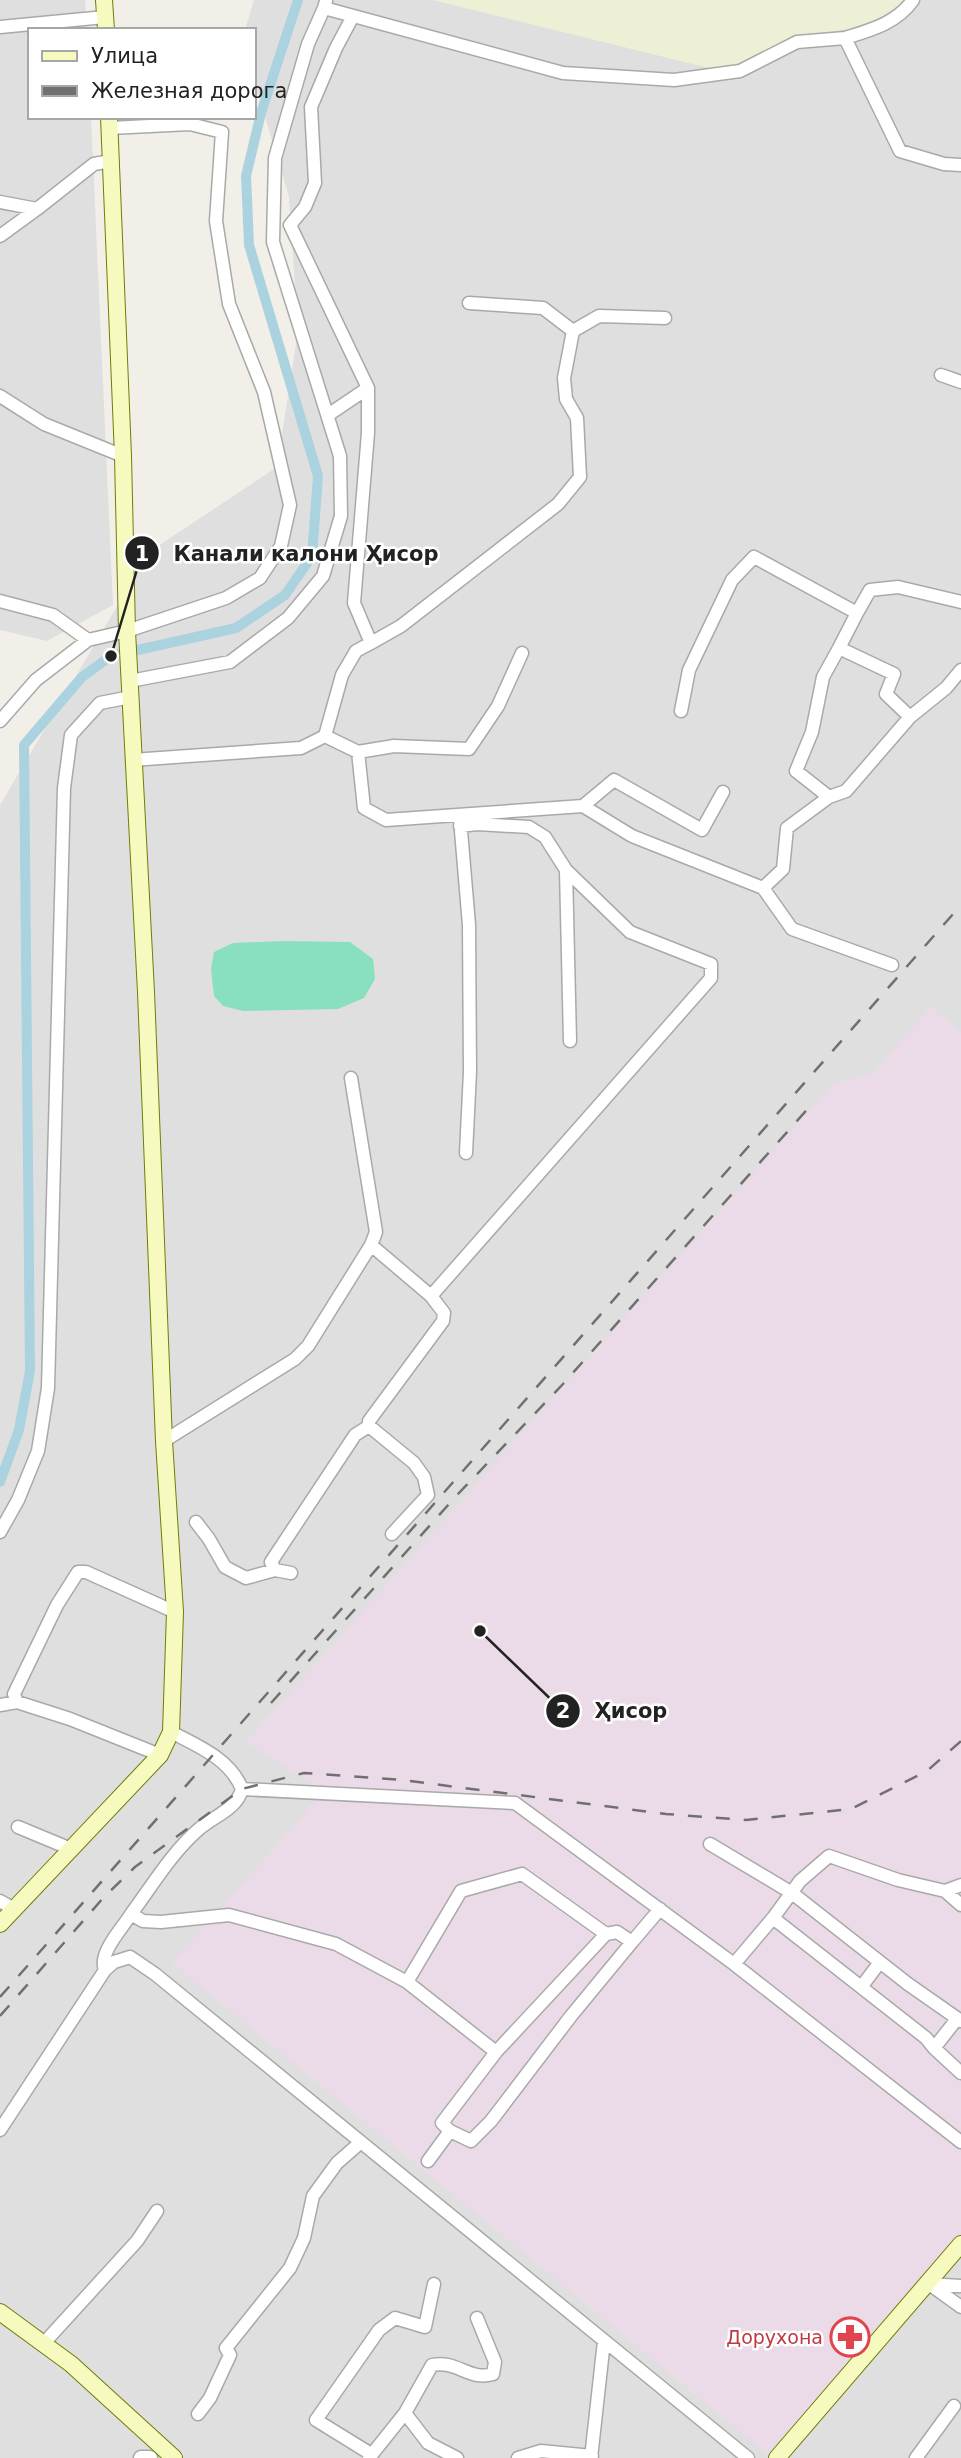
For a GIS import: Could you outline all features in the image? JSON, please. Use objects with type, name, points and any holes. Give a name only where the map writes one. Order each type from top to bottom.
[{"type":"main road","points":[[104,0],[105,24]]},
{"type":"main road","points":[[0,1924],[7,1905],[71,1849],[160,1755],[171,1732],[175,1612],[164,1441],[146,992],[132,760],[110,123]]},
{"type":"main road","points":[[777,2458],[961,2244]]},
{"type":"main road","points":[[0,2312],[44,2343],[97,2387],[169,2457]]},
{"type":"street","points":[[0,1532],[18,1500],[38,1451],[48,1388],[64,802],[71,734],[100,703],[130,689],[230,662],[288,618],[323,576],[341,516],[340,456],[273,242],[275,158],[308,44],[325,4],[353,16],[563,73],[674,80],[740,71],[797,42],[845,38],[878,28],[906,11],[913,0]]},
{"type":"street","points":[[353,16],[310,107],[315,183],[305,207],[290,225],[368,388],[368,433],[354,603],[371,643]]},
{"type":"street","points":[[0,27],[105,24]]},
{"type":"street","points":[[845,38],[901,151],[944,164],[961,165]]},
{"type":"street","points":[[0,721],[36,680],[88,640],[127,631],[226,598],[260,578],[281,546],[289,505],[264,392],[229,304],[216,221],[222,132],[190,124],[110,123]]},
{"type":"street","points":[[0,236],[94,164],[111,161]]},
{"type":"street","points":[[0,202],[37,209]]},
{"type":"street","points":[[469,303],[543,308],[573,331]]},
{"type":"street","points":[[132,760],[301,748],[325,736],[342,675],[355,651],[401,626],[558,504],[580,477],[577,418],[566,399],[565,378],[573,331],[598,316],[665,318]]},
{"type":"street","points":[[940,375],[961,382]]},
{"type":"street","points":[[328,415],[368,388]]},
{"type":"street","points":[[0,396],[44,424],[123,456]]},
{"type":"street","points":[[681,711],[689,670],[732,580],[754,557],[857,612]]},
{"type":"street","points":[[829,797],[796,771],[812,732],[824,677],[870,590],[898,587],[961,602]]},
{"type":"street","points":[[0,601],[52,615],[88,640]]},
{"type":"street","points":[[839,648],[894,674],[886,694],[910,717]]},
{"type":"street","points":[[325,736],[358,752],[394,746],[469,749],[498,706],[522,653]]},
{"type":"street","points":[[763,888],[783,869],[788,828],[829,797],[846,791],[910,717],[946,688],[961,670]]},
{"type":"street","points":[[358,752],[364,808],[386,820],[460,820],[583,807],[614,780],[702,830],[723,792]]},
{"type":"street","points":[[583,807],[632,836],[763,888],[792,929],[892,965]]},
{"type":"street","points":[[430,1296],[711,978],[711,964],[630,932],[566,870],[545,837],[529,827],[477,824],[460,820]]},
{"type":"street","points":[[460,820],[470,925],[470,1072],[466,1153]]},
{"type":"street","points":[[566,870],[570,1041]]},
{"type":"street","points":[[164,1441],[295,1359],[308,1346],[370,1245],[376,1232],[351,1079]]},
{"type":"street","points":[[369,1426],[369,1421],[443,1321],[444,1312],[430,1296],[370,1245]]},
{"type":"street","points":[[369,1426],[414,1463],[424,1477],[428,1495],[392,1534]]},
{"type":"street","points":[[275,1570],[271,1562],[355,1435],[369,1426]]},
{"type":"street","points":[[196,1522],[225,1567],[246,1578],[275,1570],[291,1573]]},
{"type":"street","points":[[17,1702],[13,1695],[57,1605],[78,1572],[86,1572],[175,1612]]},
{"type":"street","points":[[0,1706],[17,1702],[70,1719],[160,1755]]},
{"type":"street","points":[[105,1970],[104,1955],[180,1848],[199,1829],[233,1806],[242,1790],[237,1778],[213,1754],[171,1732]]},
{"type":"street","points":[[242,1790],[515,1803],[734,1964],[961,2142]]},
{"type":"street","points":[[18,1827],[71,1849]]},
{"type":"street","points":[[709,1844],[792,1893],[959,2020],[934,2048]]},
{"type":"street","points":[[734,1964],[800,1881],[829,1856],[898,1880],[945,1891],[961,1905]]},
{"type":"street","points":[[407,1982],[461,1891],[522,1874],[606,1934]]},
{"type":"street","points":[[945,1891],[961,1885]]},
{"type":"street","points":[[632,1942],[617,1932],[606,1934],[496,2052],[442,2123],[450,2131],[471,2141],[491,2121],[571,2016],[660,1909]]},
{"type":"street","points":[[131,1914],[143,1921],[162,1922],[229,1915],[336,1944],[407,1982],[496,2052]]},
{"type":"street","points":[[773,1918],[926,2038],[961,2073]]},
{"type":"street","points":[[0,2130],[105,1970],[114,1962],[130,1957],[156,1974],[748,2458]]},
{"type":"street","points":[[862,1986],[880,1962]]},
{"type":"street","points":[[428,2161],[450,2131]]},
{"type":"street","points":[[198,2414],[210,2398],[230,2356],[226,2348],[290,2268],[304,2238],[313,2196],[337,2163],[361,2142]]},
{"type":"street","points":[[44,2343],[136,2241],[157,2211]]},
{"type":"street","points":[[435,2284],[425,2327],[395,2318],[379,2330],[316,2420],[370,2456],[405,2413],[432,2365],[444,2363],[481,2377],[493,2374],[495,2362],[477,2318]]},
{"type":"street","points":[[929,2284],[961,2286]]},
{"type":"street","points":[[929,2284],[961,2307]]},
{"type":"street","points":[[519,2458],[541,2451],[592,2457],[604,2341]]},
{"type":"street","points":[[916,2458],[954,2406]]},
{"type":"street","points":[[405,2413],[428,2443],[457,2458]]},
{"type":"street","points":[[141,2458],[150,2458]]},
{"type":"shaded area","points":[[0,0],[85,0],[87,28],[28,28],[28,119],[91,119],[113,605],[47,641],[0,630]]},
{"type":"shaded area","points":[[254,0],[961,0],[961,2458],[0,2458],[0,805],[149,552],[277,467],[298,331],[289,197],[256,87],[256,28],[246,28]]},
{"type":"shaded area","points":[[931,1007],[961,1032],[961,2250],[873,2361],[769,2455],[172,1963],[325,1791],[246,1742],[833,1084],[873,1073]]},
{"type":"green space","points":[[433,0],[906,0],[871,24],[791,40],[742,66],[717,70]]},
{"type":"green space","points":[[350,942],[373,959],[375,979],[364,998],[338,1009],[243,1011],[223,1006],[214,996],[211,969],[214,952],[233,943]]},
{"type":"waterway","points":[[0,1482],[19,1430],[30,1371],[24,745],[82,677],[111,656],[236,628],[285,595],[312,556],[318,476],[249,245],[246,176],[261,113],[298,0]]},
{"type":"railway","points":[[0,1997],[961,905]]},
{"type":"railway","points":[[271,1703],[458,1494],[563,1384],[812,1104]]},
{"type":"railway","points":[[0,2016],[104,1897],[135,1867],[242,1789],[304,1773],[402,1780],[666,1814],[746,1820],[851,1809],[927,1771],[961,1741]]},
{"type":"place","name":"Канали калони Ҳисор","points":[[111,656]]},
{"type":"place","name":"Ҳисор","points":[[480,1631]]},
{"type":"place","name":"Дорухона","points":[[850,2337]]}]
